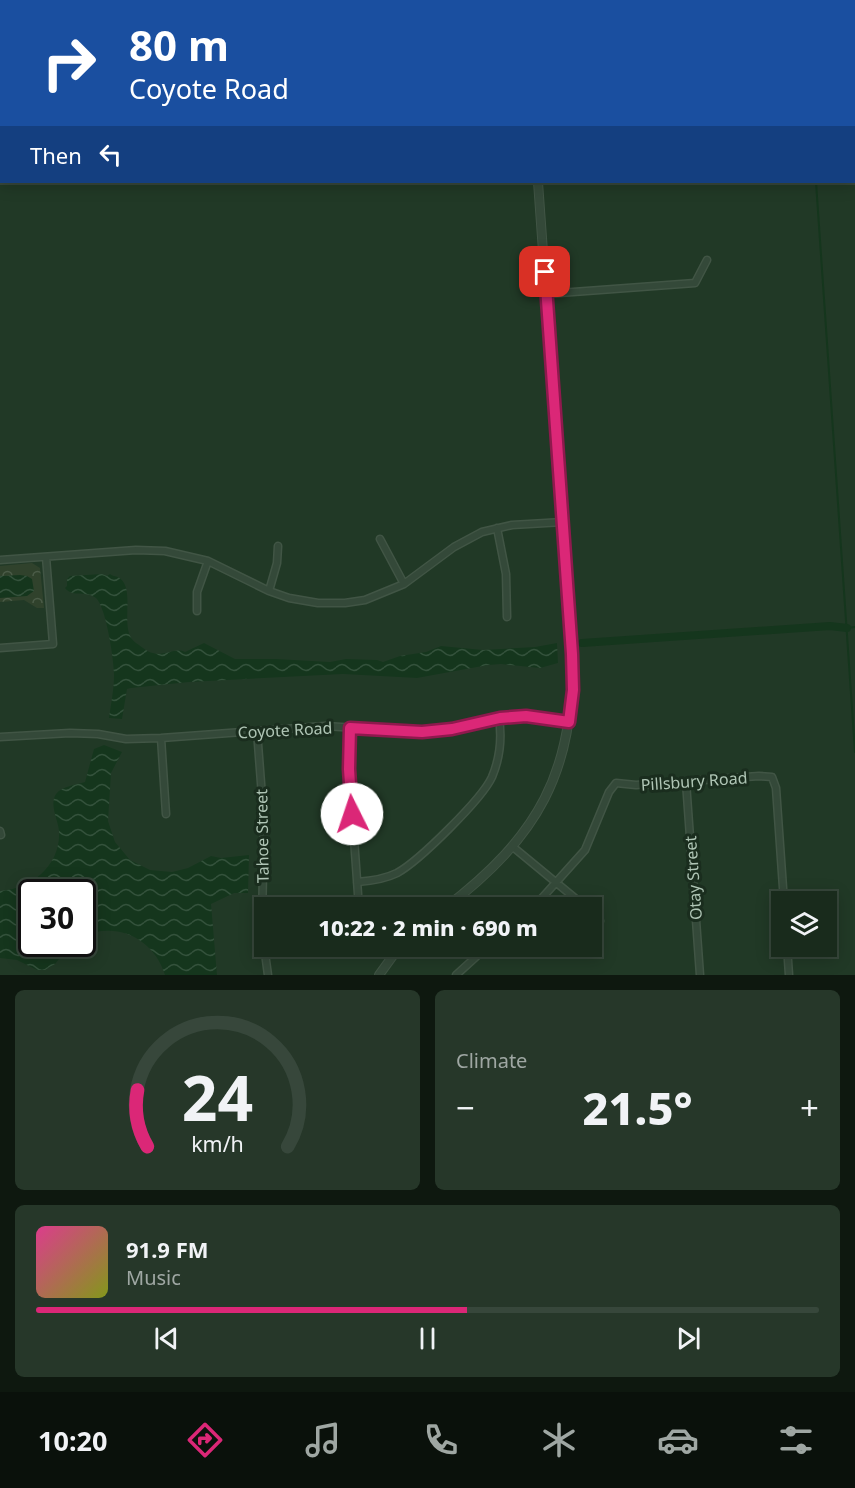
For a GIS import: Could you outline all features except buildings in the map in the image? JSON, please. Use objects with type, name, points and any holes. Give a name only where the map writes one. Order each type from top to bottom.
[{"type":"street","points":[[459,897],[491,871],[513,847],[532,821],[548,793],[561,758],[573,690],[538,183]]},
{"type":"street","points":[[546,294],[695,283],[707,260]]},
{"type":"street","points":[[0,560],[165,550],[208,561],[269,591],[289,598],[318,603],[345,603],[365,600],[404,584],[468,538],[497,528],[563,522]]},
{"type":"street","points":[[497,528],[506,574],[507,617]]},
{"type":"street","points":[[380,539],[404,584]]},
{"type":"street","points":[[269,591],[277,563],[278,546]]},
{"type":"street","points":[[0,648],[53,644],[46,557]]},
{"type":"street","points":[[197,611],[197,592],[208,561]]},
{"type":"street","name":"Coyote Road","points":[[0,737],[98,734],[126,739],[161,738],[326,726],[422,732],[452,729],[500,718],[526,716],[569,722]]},
{"type":"street","points":[[357,882],[386,878],[406,868],[480,796],[492,778],[499,757],[500,718]]},
{"type":"street","points":[[350,728],[349,769],[358,897]]},
{"type":"street","name":"Tahoe Street","points":[[257,731],[264,822],[262,897]]},
{"type":"street","points":[[161,738],[166,814]]},
{"type":"street","name":"Pillsbury Road","points":[[557,882],[585,850],[609,792],[616,783],[636,785],[759,776],[772,777],[776,788],[783,891]]},
{"type":"street","name":"Otay Street","points":[[686,782],[700,975]]},
{"type":"street","points":[[513,847],[574,897]]},
{"type":"street","points":[[543,897],[557,882]]},
{"type":"street","points":[[266,957],[268,975]]},
{"type":"street","points":[[379,975],[391,957]]},
{"type":"street","points":[[456,975],[476,957]]},
{"type":"street","points":[[788,957],[789,975]]},
{"type":"green space","points":[[32,563],[40,568],[44,608],[37,608],[24,600],[0,602],[0,566]]},
{"type":"water","points":[[102,574],[107,576],[110,574],[124,582],[127,590],[128,629],[131,637],[146,650],[157,654],[185,652],[204,643],[235,659],[330,662],[346,659],[383,662],[441,646],[483,650],[535,647],[557,643],[558,663],[540,668],[488,665],[417,678],[343,674],[189,682],[131,688],[127,689],[122,719],[109,718],[114,668],[109,634],[100,603],[88,594],[72,593],[65,588],[70,576]]},
{"type":"water","points":[[20,575],[32,579],[34,591],[27,596],[0,598],[0,576]]},
{"type":"water","points":[[104,745],[122,752],[111,773],[108,821],[115,842],[130,860],[150,870],[172,872],[188,868],[211,856],[221,858],[249,855],[248,893],[234,893],[211,904],[217,975],[165,975],[160,962],[152,952],[133,936],[121,932],[96,932],[96,879],[34,879],[50,864],[58,843],[59,831],[54,812],[54,798],[65,787],[85,782],[94,749]]},
{"type":"water","points":[[18,887],[18,957],[61,957],[45,970],[37,970],[17,960],[0,958],[0,891]]},
{"type":"waterway","points":[[816,183],[855,752]]},
{"type":"waterway","points":[[582,643],[830,626],[847,628]]},
{"type":"waterway","points":[[847,628],[855,627]]},
{"type":"route","points":[[352,814],[349,769],[350,728],[422,732],[452,729],[500,718],[526,716],[569,722],[573,690],[572,654],[545,272]]}]
